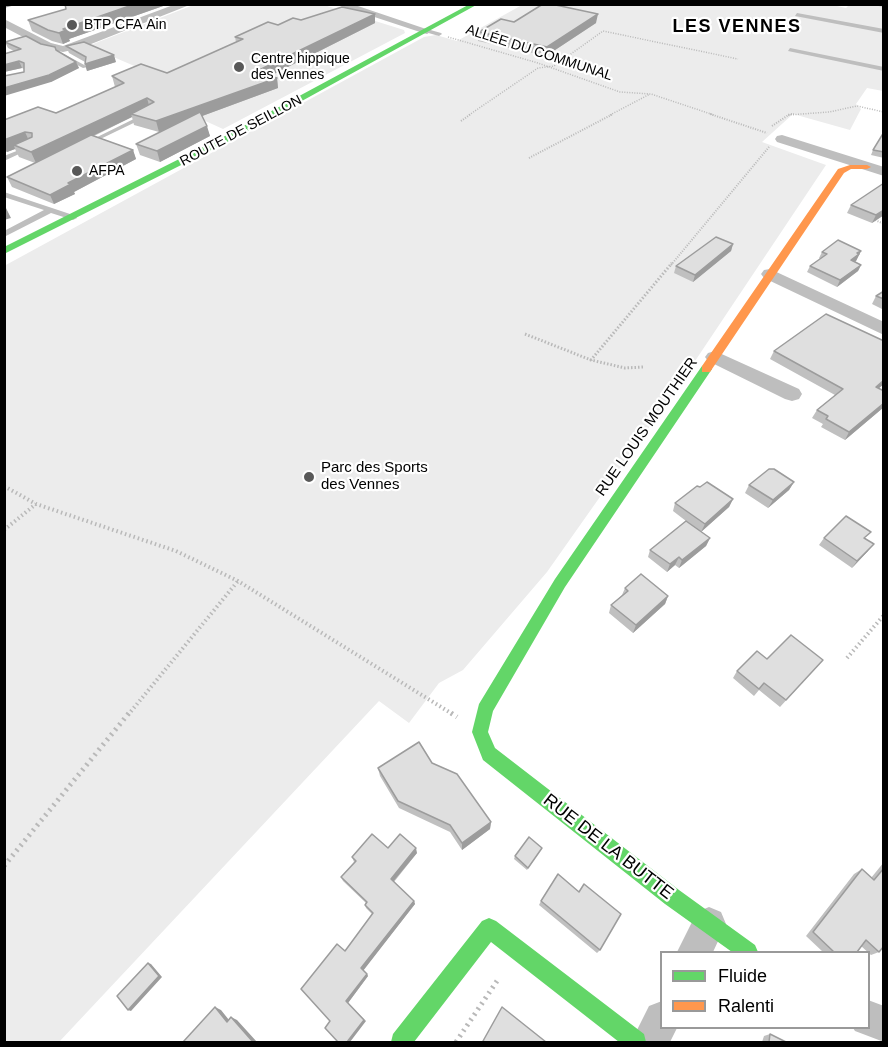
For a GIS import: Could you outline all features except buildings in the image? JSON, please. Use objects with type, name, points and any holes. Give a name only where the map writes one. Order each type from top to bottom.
[{"type":"street","points":[[4,22],[27,38],[63,49],[77,46],[187,4]]},
{"type":"street","points":[[340,4],[433,32]]},
{"type":"street","name":"ROUTE DE SEILLON","points":[[4,251],[73,218],[433,32],[450,18],[475,4]]},
{"type":"street","points":[[395,21],[429,21],[450,18]]},
{"type":"street","points":[[779,138],[884,172]]},
{"type":"street","name":"RUE LOUIS MOUTHIER","points":[[480,732],[485,708],[560,583],[770,274],[841,171],[850,167],[867,167]]},
{"type":"street","points":[[770,274],[884,329]]},
{"type":"street","points":[[715,357],[792,394]]},
{"type":"street","name":"RUE DE LA BUTTE","points":[[480,732],[489,754],[702,938],[745,951]]},
{"type":"street","points":[[401,1042],[489,928],[636,1042]]},
{"type":"street","points":[[870,1019],[884,1025]]},
{"type":"street","points":[[650,1042],[660,1023]]},
{"type":"lane","points":[[875,4],[884,6]]},
{"type":"lane","points":[[797,15],[884,31]]},
{"type":"lane","points":[[63,49],[61,54],[85,67]]},
{"type":"lane","points":[[790,51],[884,69]]},
{"type":"lane","points":[[78,148],[152,112]]},
{"type":"lane","points":[[4,159],[33,146]]},
{"type":"lane","points":[[4,194],[73,218]]},
{"type":"lane","points":[[4,235],[50,210]]},
{"type":"path","points":[[461,121],[544,66],[554,66],[609,27]]},
{"type":"path","points":[[603,31],[738,59]]},
{"type":"path","name":"ALLÉE DU COMMUNAL","points":[[433,32],[620,92],[651,94],[779,138]]},
{"type":"path","points":[[529,158],[651,94]]},
{"type":"path","points":[[764,132],[790,114],[829,112],[857,106],[884,112]]},
{"type":"path","points":[[591,360],[779,138]]},
{"type":"path","points":[[863,215],[884,224]]},
{"type":"path","points":[[525,334],[591,360],[625,368],[643,367]]},
{"type":"path","points":[[4,486],[36,504],[176,552],[238,581],[480,732]]},
{"type":"path","points":[[4,530],[36,504]]},
{"type":"path","points":[[4,866],[238,581]]},
{"type":"path","points":[[847,658],[884,615]]},
{"type":"shaded area","name":"Centre hippique des Vennes","points":[[196,4],[324,5],[404,30],[405,33],[223,129],[201,119],[183,87],[88,46]]},
{"type":"shaded area","name":"Parc des Sports des Vennes","points":[[828,4],[846,8],[849,5],[883,5],[883,91],[867,88],[856,104],[861,109],[850,130],[793,114],[762,142],[826,165],[681,382],[547,572],[463,670],[439,683],[409,723],[379,701],[59,1042],[5,1042],[4,266],[424,37],[436,35],[457,41],[522,5]]},
{"type":"traffic: fast","points":[[4,251],[228,138],[475,4]]},
{"type":"traffic: fast","points":[[706,369],[560,583],[485,709],[480,732],[489,754],[672,897],[747,951]]},
{"type":"traffic: fast","points":[[401,1042],[489,928],[636,1042]]},
{"type":"traffic: slow","points":[[706,369],[841,171],[850,167],[867,167]]},
{"type":"place","name":"BTP CFA Ain","points":[[72,25]]},
{"type":"place","name":"Centre hippique des Vennes","points":[[239,67]]},
{"type":"place","name":"AFPA","points":[[77,171]]},
{"type":"place","name":"Parc des Sports des Vennes","points":[[309,477]]},
{"type":"district","name":"LES VENNES","points":[[737,27]]}]
